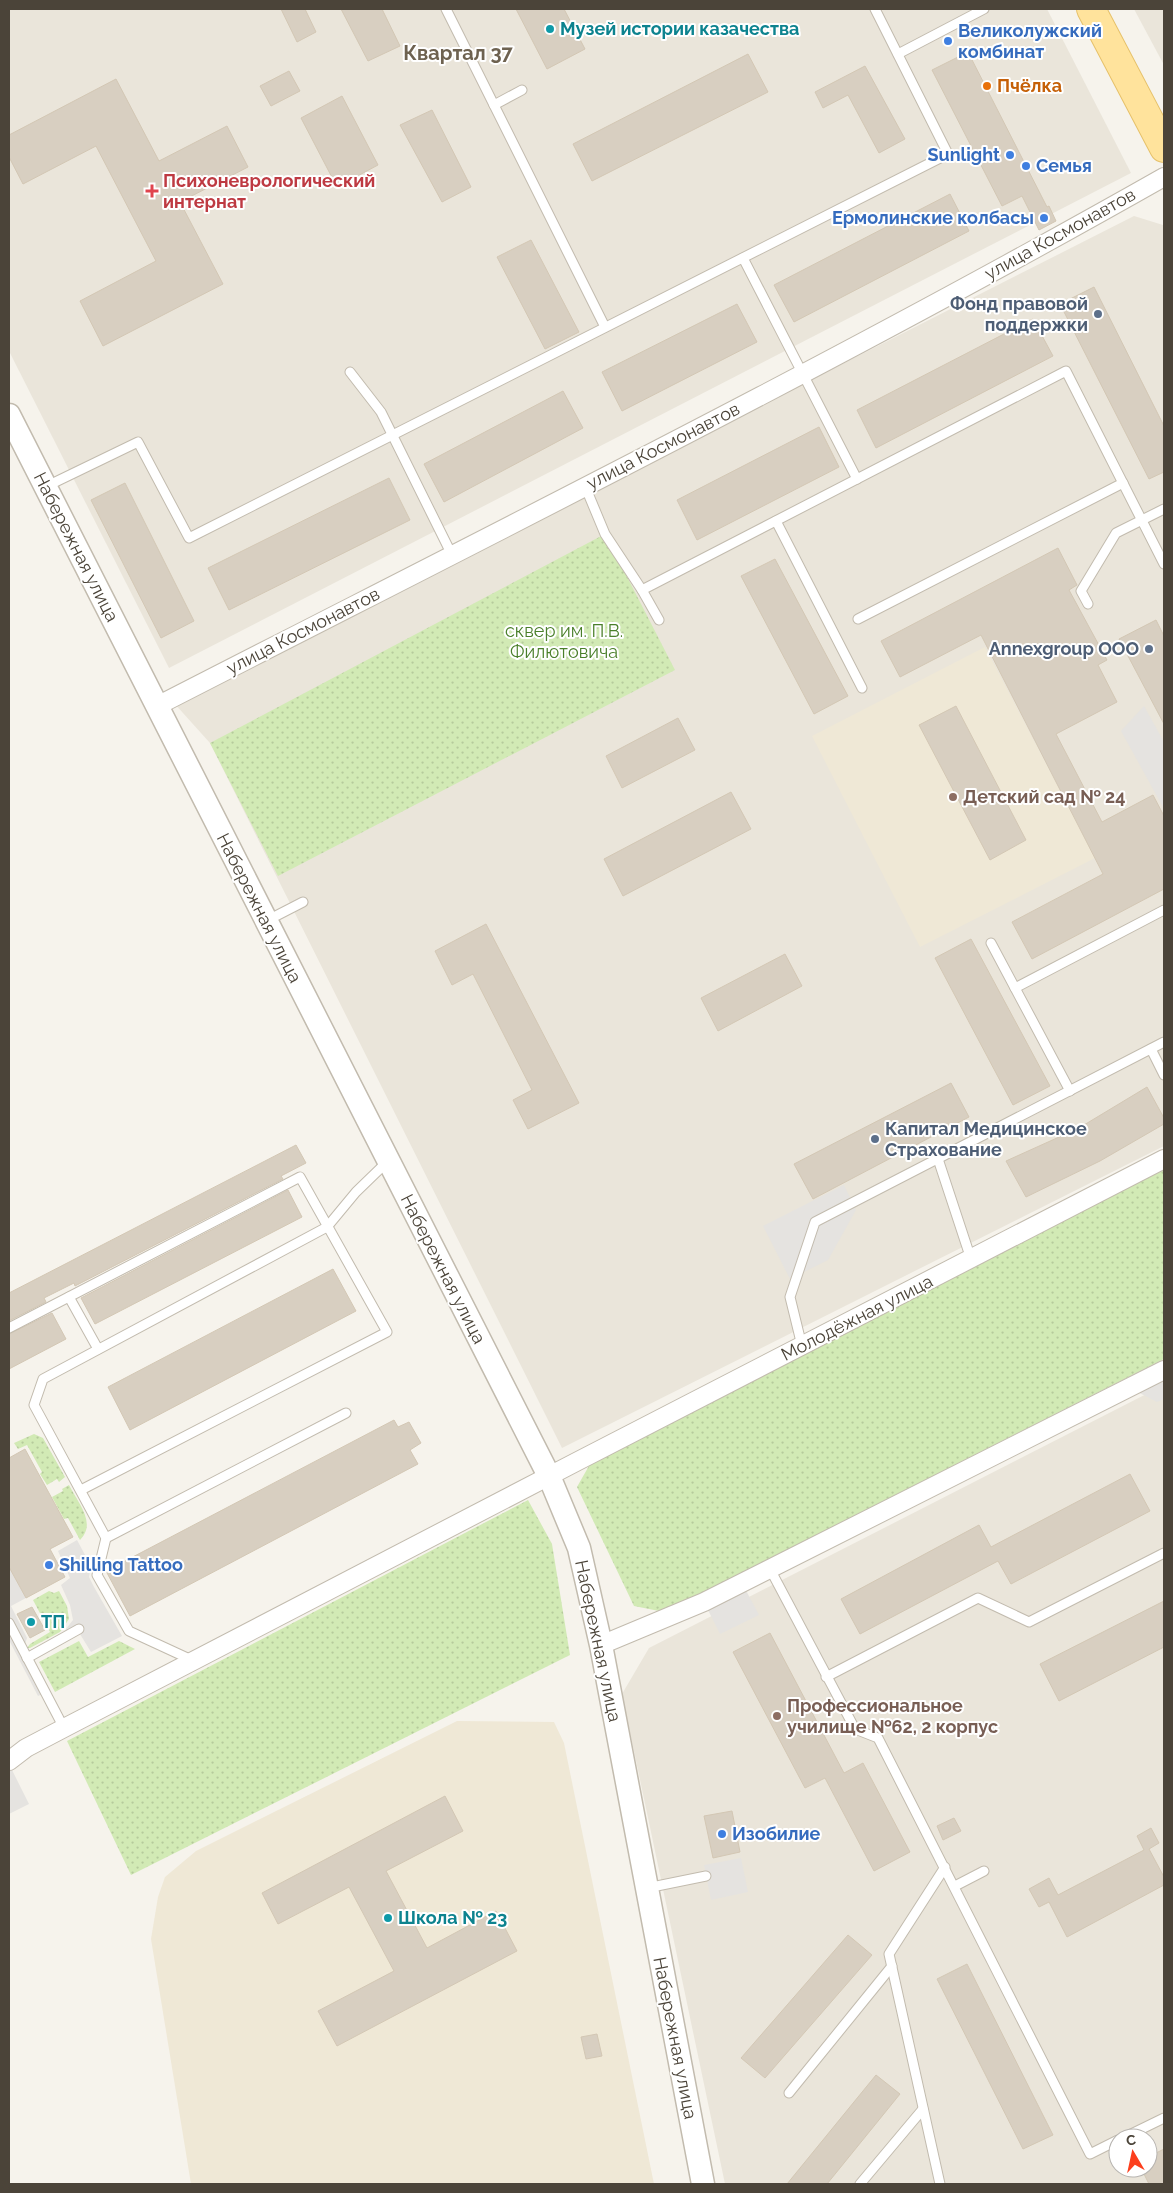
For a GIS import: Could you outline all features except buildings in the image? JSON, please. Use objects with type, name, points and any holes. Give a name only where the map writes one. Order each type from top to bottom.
[{"type":"main road","points":[[1091,9],[1164,148]]},
{"type":"street","name":"улица Космонавтов","points":[[156,706],[804,374],[1069,231],[1164,177]]},
{"type":"street","name":"Набережная улица","points":[[9,415],[549,1476],[579,1548],[601,1645],[703,2184]]},
{"type":"street","name":"Молодёжная улица","points":[[9,1761],[26,1748],[65,1730],[549,1476],[1164,1159]]},
{"type":"street","points":[[601,1645],[704,1602],[1164,1370]]},
{"type":"lane","points":[[446,9],[605,327]]},
{"type":"lane","points":[[45,487],[138,442],[189,538],[948,154],[875,9]]},
{"type":"lane","points":[[898,54],[984,9]]},
{"type":"lane","points":[[494,105],[522,90]]},
{"type":"lane","points":[[743,258],[857,479]]},
{"type":"lane","points":[[642,590],[1066,371],[1164,564]]},
{"type":"lane","points":[[350,372],[380,412],[393,435],[452,555]]},
{"type":"lane","points":[[858,618],[1123,482]]},
{"type":"lane","points":[[585,486],[605,534],[642,590],[658,620]]},
{"type":"lane","points":[[1088,604],[1081,591],[1116,534],[1164,509]]},
{"type":"lane","points":[[776,521],[862,688]]},
{"type":"lane","points":[[266,921],[303,902]]},
{"type":"lane","points":[[1015,988],[1164,910]]},
{"type":"lane","points":[[991,943],[1070,1090]]},
{"type":"lane","points":[[802,1346],[790,1297],[815,1222],[1164,1042]]},
{"type":"lane","points":[[1151,1049],[1164,1075]]},
{"type":"lane","points":[[938,1159],[971,1259]]},
{"type":"lane","points":[[194,1661],[129,1631],[97,1575],[106,1538],[34,1405],[43,1379],[328,1227],[361,1187],[388,1161]]},
{"type":"lane","points":[[9,1328],[300,1177],[388,1332],[81,1490]]},
{"type":"lane","points":[[69,1297],[98,1349]]},
{"type":"lane","points":[[106,1538],[346,1413]]},
{"type":"lane","points":[[826,1677],[978,1598],[1029,1622],[1164,1553]]},
{"type":"lane","points":[[770,1569],[855,1729],[878,1738],[1090,2154],[1108,2145]]},
{"type":"lane","points":[[9,1623],[65,1730]]},
{"type":"lane","points":[[27,1658],[79,1629]]},
{"type":"lane","points":[[940,2184],[889,1954],[945,1868]]},
{"type":"lane","points":[[955,1886],[984,1872]]},
{"type":"lane","points":[[647,1888],[706,1876]]},
{"type":"lane","points":[[790,2093],[892,1966]]},
{"type":"lane","points":[[860,2184],[923,2110]]},
{"type":"lane","points":[[1144,2128],[1164,2118]]},
{"type":"shaded area","name":"Квартал 37","points":[[9,9],[1047,9],[1131,173],[169,668],[9,351]]},
{"type":"shaded area","points":[[1134,9],[1164,9],[1164,65]]},
{"type":"shaded area","points":[[1134,216],[1163,225],[1164,227],[1164,1146],[562,1448],[210,743],[174,703]]},
{"type":"shaded area","name":"Детский сад № 24","points":[[985,647],[1095,858],[920,947],[812,736]]},
{"type":"shaded area","points":[[1144,706],[1164,742],[1164,809],[1121,731]]},
{"type":"shaded area","points":[[844,1185],[856,1210],[828,1260],[790,1279],[763,1226]]},
{"type":"shaded area","points":[[1164,1370],[1164,1399],[1157,1402],[1130,1388]]},
{"type":"shaded area","points":[[1164,1385],[1164,2184],[725,2184],[622,1694],[649,1648]]},
{"type":"shaded area","points":[[77,1540],[91,1566],[89,1577],[122,1636],[91,1652],[80,1634],[31,1662],[47,1692],[38,1696],[9,1640],[9,1567],[26,1598],[11,1606],[27,1638],[23,1650],[33,1650],[62,1634],[73,1620],[70,1605],[61,1585],[70,1578],[58,1551]]},
{"type":"shaded area","points":[[742,1583],[759,1615],[720,1634],[704,1602]]},
{"type":"shaded area","points":[[457,1721],[554,1722],[564,1743],[654,2184],[191,2184],[151,1939],[158,1897],[165,1877],[196,1851]]},
{"type":"shaded area","points":[[9,1764],[29,1804],[9,1814]]},
{"type":"shaded area","points":[[741,1858],[748,1892],[711,1900],[704,1865]]},
{"type":"green space","name":"сквер им. П.В. Филютовича","points":[[605,534],[675,670],[278,876],[210,743]]},
{"type":"green space","points":[[1164,1163],[1164,1359],[664,1612],[634,1606],[577,1487],[590,1464]]},
{"type":"green space","points":[[34,1434],[43,1438],[65,1477],[59,1482],[57,1479],[47,1485],[27,1445],[18,1449],[14,1443]]},
{"type":"green space","points":[[69,1485],[81,1506],[86,1520],[87,1527],[80,1540],[68,1518],[64,1519],[52,1497]]},
{"type":"green space","points":[[528,1500],[552,1544],[570,1655],[131,1875],[67,1741]]},
{"type":"green space","points":[[49,1591],[54,1593],[59,1591],[67,1606],[69,1619],[60,1632],[27,1648],[30,1644],[50,1632],[33,1600]]},
{"type":"green space","points":[[79,1641],[88,1657],[119,1641],[135,1649],[55,1692],[39,1662]]},
{"type":"place","name":"Музей истории казачества","points":[[550,29]]},
{"type":"place","name":"Великолужский комбинат","points":[[948,41]]},
{"type":"place","name":"Пчёлка","points":[[987,86]]},
{"type":"place","name":"Sunlight","points":[[1010,155]]},
{"type":"place","name":"Семья","points":[[1026,166]]},
{"type":"place","name":"Психоневрологический интернат","points":[[152,191]]},
{"type":"place","name":"Ермолинские колбасы","points":[[1044,218]]},
{"type":"place","name":"Фонд правовой поддержки","points":[[1098,314]]},
{"type":"place","name":"Annexgroup ООО","points":[[1149,649]]},
{"type":"place","name":"Детский сад № 24","points":[[953,797]]},
{"type":"place","name":"Капитал Медицинское Страхование","points":[[875,1139]]},
{"type":"place","name":"Shilling Tattoo","points":[[49,1565]]},
{"type":"place","name":"ТП","points":[[31,1622]]},
{"type":"place","name":"Профессиональное училище №62, 2 корпус","points":[[777,1716]]},
{"type":"place","name":"Изобилие","points":[[722,1834]]},
{"type":"place","name":"Школа № 23","points":[[388,1918]]},
{"type":"district","name":"Квартал 37","points":[[458,53]]}]
